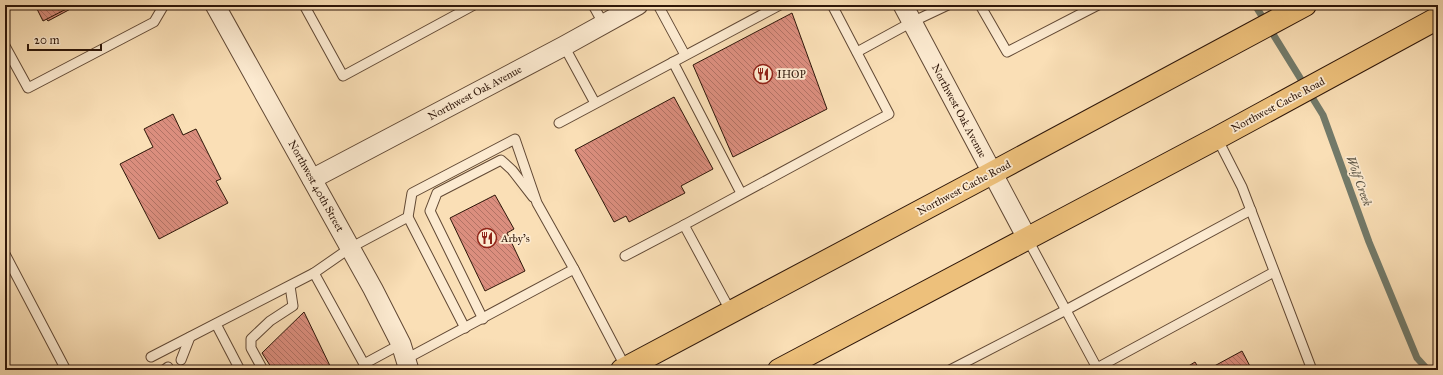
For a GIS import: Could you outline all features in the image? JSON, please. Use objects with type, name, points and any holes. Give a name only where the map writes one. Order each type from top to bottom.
[{"type":"main road","name":"Northwest Cache Road","points":[[624,369],[992,174],[1305,5]]},
{"type":"main road","name":"Northwest Cache Road","points":[[779,370],[1251,120],[1438,18]]},
{"type":"street","name":"Northwest 40th Street","points":[[215,5],[350,248],[405,358]]},
{"type":"street","name":"Northwest Oak Avenue","points":[[312,179],[564,46],[638,5]]},
{"type":"street","name":"Northwest Oak Avenue","points":[[903,5],[1027,238]]},
{"type":"lane","points":[[304,5],[343,76],[474,5]]},
{"type":"lane","points":[[593,5],[603,24]]},
{"type":"lane","points":[[658,5],[685,55]]},
{"type":"lane","points":[[559,122],[780,5]]},
{"type":"lane","points":[[625,256],[889,114],[832,5]]},
{"type":"lane","points":[[857,52],[912,22],[948,5]]},
{"type":"lane","points":[[980,5],[1007,52],[1098,5]]},
{"type":"lane","points":[[5,46],[28,88],[154,22],[160,8]]},
{"type":"lane","points":[[564,46],[595,103]]},
{"type":"lane","points":[[673,62],[741,194]]},
{"type":"lane","points":[[1217,138],[1242,188],[1312,370]]},
{"type":"lane","points":[[465,328],[408,217],[412,193],[515,139],[537,203]]},
{"type":"lane","points":[[483,319],[430,211],[437,193],[501,160],[512,170],[537,203],[574,269],[624,369]]},
{"type":"lane","points":[[950,370],[1066,310],[1251,210]]},
{"type":"lane","points":[[151,357],[314,273],[350,248],[408,217]]},
{"type":"lane","points":[[684,225],[731,312]]},
{"type":"lane","points":[[1027,238],[1066,310],[1095,369],[1274,272]]},
{"type":"lane","points":[[5,254],[66,370]]},
{"type":"lane","points":[[314,273],[365,367],[405,358],[483,319],[574,269]]},
{"type":"lane","points":[[263,370],[251,348],[251,339],[270,321],[292,306],[290,286]]},
{"type":"lane","points":[[216,324],[240,370]]},
{"type":"lane","points":[[181,360],[190,337]]},
{"type":"building","points":[[35,5],[78,5],[48,21]]},
{"type":"building","points":[[35,5],[74,5],[43,21]]},
{"type":"building","points":[[792,13],[827,109],[733,157],[693,65]]},
{"type":"building","points":[[674,97],[713,169],[681,186],[685,193],[629,222],[626,216],[614,222],[575,150]]},
{"type":"building","points":[[173,114],[183,135],[196,129],[221,179],[216,181],[228,203],[159,239],[120,164],[153,147],[144,129]]},
{"type":"building","points":[[495,195],[514,229],[507,233],[525,271],[485,291],[450,218]]},
{"type":"building","points":[[304,312],[332,370],[273,370],[262,353]]},
{"type":"building","points":[[1242,351],[1252,370],[1207,370]]},
{"type":"building","points":[[1195,362],[1200,370],[1182,370]]},
{"type":"waterway","name":"Wolf Creek","points":[[1255,5],[1323,115],[1369,242],[1417,358],[1428,370]]},
{"type":"place","name":"IHOP","points":[[763,74]]},
{"type":"place","name":"Arby's","points":[[487,238]]}]
